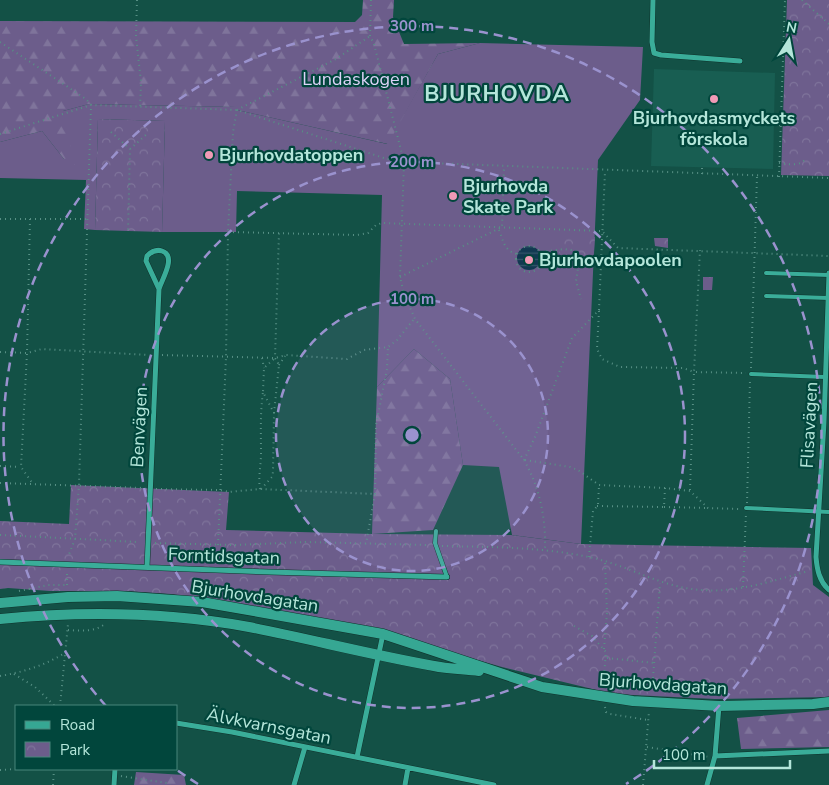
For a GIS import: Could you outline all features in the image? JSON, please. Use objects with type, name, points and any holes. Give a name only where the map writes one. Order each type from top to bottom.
[{"type":"main road","name":"Bjurhovdagatan","points":[[0,603],[68,597],[117,596],[202,602],[383,634],[542,687],[633,701],[719,706],[829,702]]},
{"type":"main road","name":"Bjurhovdagatan","points":[[0,619],[58,614],[188,618],[248,627],[435,667],[497,672]]},
{"type":"street","points":[[653,0],[652,42],[654,53],[740,61]]},
{"type":"street","name":"Benvägen","points":[[147,567],[159,289],[169,263],[167,254],[157,250],[147,256],[146,261],[159,289]]},
{"type":"street","name":"Flisavägen","points":[[829,274],[816,557],[818,572],[829,590]]},
{"type":"street","name":"Forntidsgatan","points":[[0,562],[447,577]]},
{"type":"street","points":[[357,757],[383,634]]},
{"type":"street","points":[[707,785],[715,756],[719,706]]},
{"type":"street","name":"Älvkvarnsgatan","points":[[178,723],[232,732],[494,785]]},
{"type":"street","points":[[294,785],[305,747]]},
{"type":"street","points":[[715,756],[829,751]]},
{"type":"street","points":[[405,785],[408,768]]},
{"type":"street","points":[[114,785],[115,772]]},
{"type":"lane","points":[[766,273],[829,274]]},
{"type":"lane","points":[[766,296],[829,298]]},
{"type":"lane","points":[[750,374],[825,377]]},
{"type":"lane","points":[[746,508],[829,512]]},
{"type":"lane","points":[[436,531],[436,546],[447,577]]},
{"type":"path","points":[[137,0],[136,36],[141,82],[140,108]]},
{"type":"path","points":[[371,0],[370,36],[374,44],[404,162],[400,277],[407,302],[415,319],[524,460],[534,481],[542,508],[546,536],[545,550]]},
{"type":"path","points":[[779,176],[785,0]]},
{"type":"path","points":[[802,0],[829,24]]},
{"type":"path","points":[[237,110],[336,59],[370,36]]},
{"type":"path","points":[[0,42],[86,99],[91,105],[79,485],[75,539],[68,557]]},
{"type":"path","points":[[0,134],[91,105],[237,110],[387,159],[404,162],[829,178]]},
{"type":"path","points":[[218,545],[226,357],[228,232],[233,132],[237,110]]},
{"type":"path","points":[[774,124],[781,125]]},
{"type":"path","points":[[111,132],[130,149]]},
{"type":"path","points":[[128,232],[130,149],[146,134]]},
{"type":"path","points":[[779,163],[801,163],[806,158]]},
{"type":"path","points":[[400,277],[502,227],[504,166]]},
{"type":"path","points":[[702,167],[702,174]]},
{"type":"path","points":[[605,171],[597,350],[602,358],[620,367],[683,368],[694,372],[750,374]]},
{"type":"path","points":[[743,587],[757,176]]},
{"type":"path","points":[[0,219],[87,219]]},
{"type":"path","points":[[30,219],[21,467],[33,484]]},
{"type":"path","points":[[228,232],[357,236],[368,233],[376,224],[402,223],[602,231],[618,248],[829,256]]},
{"type":"path","points":[[499,230],[503,244],[513,254],[517,254]]},
{"type":"path","points":[[279,233],[275,358],[279,365]]},
{"type":"path","points":[[529,245],[538,248],[543,259],[541,265],[536,270],[524,271],[516,260],[517,254],[520,249],[529,245]]},
{"type":"path","points":[[690,491],[700,250]]},
{"type":"path","points":[[541,252],[577,251],[578,268],[576,281],[581,300]]},
{"type":"path","points":[[524,460],[535,437],[572,338],[599,310]]},
{"type":"path","points":[[0,352],[26,353],[42,349],[156,355],[262,358],[275,358],[286,355],[347,359],[364,350],[388,347],[397,340],[415,319]]},
{"type":"path","points":[[366,544],[375,494],[376,425],[387,369],[388,347]]},
{"type":"path","points":[[260,489],[272,478],[274,413],[279,365],[286,355]]},
{"type":"path","points":[[260,489],[261,454],[259,441],[264,368],[262,358]]},
{"type":"path","points":[[264,368],[275,358]]},
{"type":"path","points":[[263,392],[274,413]]},
{"type":"path","points":[[524,460],[570,467],[578,470],[600,485],[690,491],[708,508]]},
{"type":"path","points":[[0,466],[21,467]]},
{"type":"path","points":[[0,483],[220,490],[229,492],[260,489],[375,494]]},
{"type":"path","points":[[590,557],[593,512],[600,496],[600,485]]},
{"type":"path","points":[[664,507],[665,488]]},
{"type":"path","points":[[597,506],[746,508]]},
{"type":"path","points":[[0,535],[138,542]]},
{"type":"path","points":[[155,543],[218,545],[305,542],[545,550],[605,561],[660,582],[700,590],[721,591],[809,571]]},
{"type":"path","points":[[604,649],[608,613],[605,561]]},
{"type":"path","points":[[67,573],[67,590]]},
{"type":"path","points":[[653,678],[660,582]]},
{"type":"path","points":[[18,590],[67,584]]},
{"type":"path","points":[[68,630],[83,632],[101,628],[109,620]]},
{"type":"path","points":[[60,705],[68,621]]},
{"type":"path","points":[[574,626],[592,636],[606,652],[607,658],[603,687]]},
{"type":"path","points":[[0,676],[14,674],[50,662],[66,654]]},
{"type":"path","points":[[607,658],[654,663]]},
{"type":"path","points":[[14,674],[35,687],[54,705]]},
{"type":"path","points":[[604,705],[606,712],[610,714],[649,720]]},
{"type":"path","points":[[643,785],[650,711]]},
{"type":"path","points":[[647,748],[707,757],[715,756]]},
{"type":"path","points":[[0,770],[15,769]]},
{"type":"path","points":[[53,785],[54,770]]},
{"type":"path","points":[[115,772],[167,782],[170,785]]},
{"type":"shaded area","name":"Bjurhovdasmyckets förskola","points":[[654,69],[775,73],[773,169],[651,166]]},
{"type":"green space","name":"Lundaskogen","points":[[363,0],[394,0],[393,17],[404,44],[480,43],[438,54],[388,144],[237,110],[236,107],[89,104],[63,111],[75,165],[64,159],[42,131],[0,142],[0,21],[355,22],[362,15]]},
{"type":"green space","points":[[787,0],[829,0],[829,176],[781,175]]},
{"type":"green space","points":[[480,43],[643,47],[640,100],[598,160],[581,544],[512,535],[499,467],[463,465],[450,379],[414,349],[377,387],[382,195],[237,191],[236,232],[162,232],[165,121],[98,119],[95,230],[84,229],[86,180],[0,178],[0,142],[42,131],[64,159],[63,111],[89,104],[237,107],[237,110],[387,144],[438,54]]},
{"type":"green space","points":[[98,119],[165,121],[162,232],[95,230]]},
{"type":"green space","points":[[559,235],[595,237],[594,253],[587,260],[576,262],[559,253]]},
{"type":"green space","points":[[654,238],[668,238],[668,248],[655,246]]},
{"type":"green space","points":[[703,277],[713,277],[712,290],[703,290]]},
{"type":"green space","points":[[414,349],[450,379],[463,465],[433,530],[372,534],[377,387]]},
{"type":"green space","points":[[71,485],[229,492],[226,530],[511,535],[581,544],[811,548],[813,585],[829,597],[829,697],[715,699],[613,694],[502,667],[383,633],[266,609],[171,594],[127,591],[0,589],[0,521],[69,524]]},
{"type":"green space","points":[[829,710],[829,747],[741,749],[737,718]]},
{"type":"green space","points":[[136,772],[184,775],[186,785],[134,785]]},
{"type":"water","name":"Bjurhovdapoolen","points":[[529,246],[537,250],[541,258],[537,266],[529,270],[521,266],[517,258],[521,250]]},
{"type":"place","name":"Bjurhovdasmyckets förskola","points":[[714,99]]},
{"type":"place","name":"Bjurhovdatoppen","points":[[209,155]]},
{"type":"place","name":"Bjurhovda Skate Park","points":[[453,196]]},
{"type":"place","name":"Bjurhovdapoolen","points":[[529,260]]},
{"type":"district","name":"BJURHOVDA","points":[[497,93]]}]
